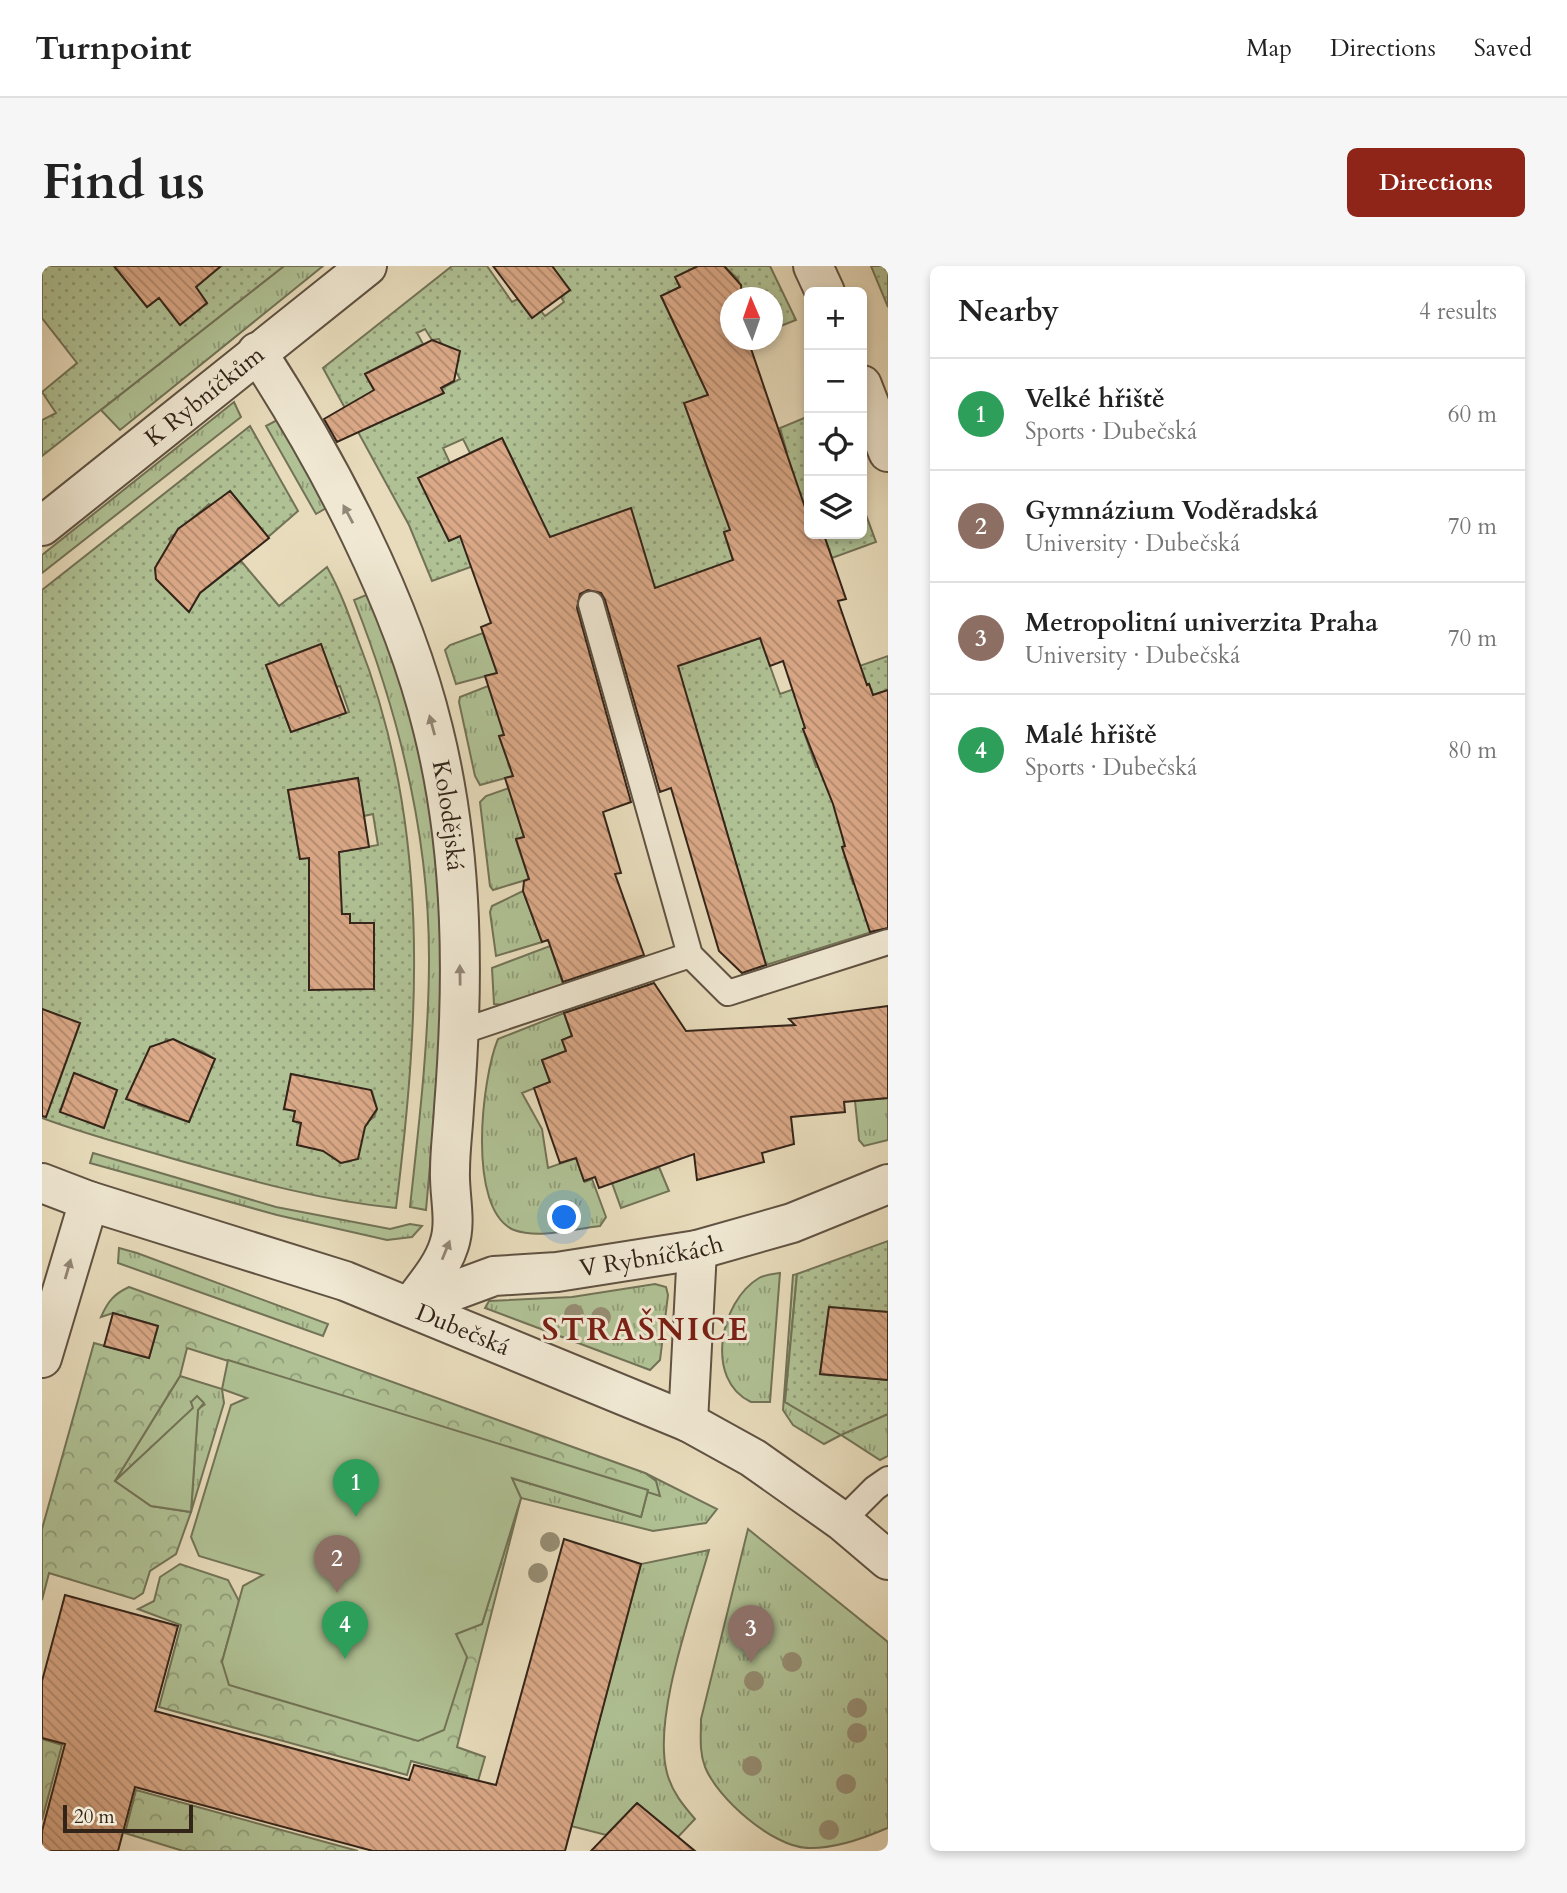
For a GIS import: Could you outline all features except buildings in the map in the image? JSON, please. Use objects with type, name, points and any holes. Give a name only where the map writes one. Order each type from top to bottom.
[{"type":"street","name":"K Rybníčkům","points":[[42,526],[367,266]]},
{"type":"street","points":[[813,266],[823,287]]},
{"type":"street","name":"Kolodějská","points":[[257,352],[287,401],[368,551],[423,692],[443,777],[454,852],[460,1032],[450,1170],[452,1234],[443,1259],[410,1307]]},
{"type":"street","points":[[867,398],[888,452]]},
{"type":"street","name":"Dubečská","points":[[42,1182],[89,1201],[288,1261],[410,1307],[688,1422],[753,1458],[842,1521],[888,1560]]},
{"type":"street","name":"V Rybníčkách","points":[[410,1307],[494,1276],[570,1270],[697,1250],[792,1223],[888,1184]]},
{"type":"street","points":[[42,1358],[89,1201]]},
{"type":"street","points":[[688,1422],[697,1250]]},
{"type":"lane","points":[[591,604],[690,955],[728,993],[888,942]]},
{"type":"lane","points":[[460,1032],[690,955]]},
{"type":"lane","points":[[842,1521],[875,1488],[888,1479]]},
{"type":"green space","points":[[42,266],[114,266],[147,307],[163,294],[176,310],[172,314],[179,323],[207,303],[196,287],[221,266],[284,266],[42,456],[42,420],[56,413],[42,392],[77,363],[42,318]]},
{"type":"green space","points":[[284,266],[323,266],[120,430],[101,410]]},
{"type":"green space","points":[[452,266],[487,266],[512,302],[518,299],[532,317],[541,311],[545,316],[564,302],[561,297],[570,290],[552,266],[698,266],[676,278],[680,287],[661,296],[680,337],[720,339],[720,350],[697,359],[711,394],[685,403],[710,476],[786,449],[780,428],[804,418],[804,505],[724,533],[733,560],[718,652],[760,638],[780,694],[888,656],[888,690],[873,695],[869,684],[851,691],[803,729],[816,767],[888,760],[842,835],[845,846],[842,847],[853,884],[856,884],[888,927],[766,965],[631,509],[432,581],[409,525],[323,368]],"holes":[[[425,329],[432,340],[439,339],[460,379],[390,415],[365,374],[423,344],[417,333]],[[502,438],[532,500],[449,541],[419,478],[450,463],[443,448],[463,439],[470,453]]]},
{"type":"green space","points":[[724,266],[770,266],[780,287],[740,287],[738,279]]},
{"type":"green space","points":[[871,266],[888,266],[888,307]]},
{"type":"green space","points":[[783,293],[796,320],[783,325]]},
{"type":"green space","points":[[234,402],[241,417],[42,573],[42,555]]},
{"type":"green space","points":[[279,419],[328,507],[316,514],[266,426]]},
{"type":"green space","points":[[250,426],[298,511],[268,537],[230,491],[212,506],[209,504],[169,539],[174,547],[159,561],[156,569],[157,580],[189,611],[200,593],[241,561],[279,606],[327,567],[348,612],[382,710],[398,780],[408,850],[414,992],[396,1208],[342,1201],[261,1183],[111,1141],[42,1118],[42,1086],[56,1090],[80,1023],[42,1009],[42,590]],"holes":[[[321,644],[333,688],[340,686],[349,712],[291,732],[266,665]],[[357,778],[364,816],[373,814],[378,845],[300,859],[288,790]],[[350,914],[350,923],[374,989],[309,989],[309,924]],[[166,1039],[202,1051],[214,1059],[189,1122],[138,1105]],[[74,1073],[117,1090],[103,1128],[60,1111]],[[291,1074],[372,1091],[377,1109],[374,1117],[365,1124],[351,1161],[340,1163],[327,1151],[297,1145],[301,1123],[293,1121],[295,1111],[284,1109]]]},
{"type":"green space","points":[[867,518],[876,542],[832,558],[824,539],[867,539]]},
{"type":"green space","points":[[371,593],[410,703],[432,813],[443,918],[442,1031],[426,1210],[410,1207],[429,989],[428,912],[424,866],[398,731],[354,600]]},
{"type":"green space","points":[[483,633],[497,673],[456,684],[445,650],[450,645]]},
{"type":"green space","points":[[488,686],[507,734],[499,736],[513,776],[480,785],[475,776],[459,702],[460,697]]},
{"type":"green space","points":[[509,788],[524,837],[516,840],[529,879],[493,890],[490,886],[480,802],[486,796]]},
{"type":"green space","points":[[523,891],[542,942],[496,956],[490,912],[492,906]]},
{"type":"green space","points":[[550,946],[563,984],[503,1005],[494,1004],[492,968]]},
{"type":"green space","points":[[564,1013],[572,1036],[562,1040],[566,1051],[542,1060],[550,1082],[522,1093],[542,1129],[548,1168],[576,1158],[585,1182],[592,1179],[606,1217],[600,1226],[524,1233],[514,1230],[499,1218],[489,1197],[482,1141],[487,1082],[498,1039]]},
{"type":"green space","points":[[888,1098],[888,1140],[864,1146],[859,1140],[855,1101]]},
{"type":"green space","points":[[93,1153],[276,1207],[390,1229],[410,1224],[422,1226],[412,1237],[387,1240],[277,1215],[90,1163]]},
{"type":"green space","points":[[659,1167],[669,1191],[621,1208],[612,1183]]},
{"type":"green space","points":[[888,1241],[888,1312],[829,1307],[820,1374],[887,1380],[888,1372],[888,1414],[841,1435],[785,1402],[797,1274]]},
{"type":"green space","points":[[119,1248],[328,1324],[323,1336],[118,1263]]},
{"type":"green space","points":[[780,1273],[770,1402],[751,1402],[736,1391],[727,1377],[723,1340],[727,1322],[746,1289],[761,1277]]},
{"type":"green space","points":[[797,1274],[785,1402],[841,1435],[824,1444],[793,1425],[783,1410],[793,1275]]},
{"type":"green space","points":[[655,1284],[666,1287],[668,1295],[660,1360],[650,1370],[485,1308],[489,1301],[572,1297]]},
{"type":"green space","points":[[129,1287],[645,1473],[656,1481],[660,1496],[187,1348],[180,1376],[115,1481],[151,1506],[191,1512],[176,1554],[150,1571],[143,1593],[134,1599],[49,1573],[42,1600],[42,1529],[94,1343],[149,1358],[158,1326],[113,1313],[101,1317],[112,1299]]},
{"type":"green space","points":[[228,1360],[648,1490],[641,1517],[512,1478],[521,1498],[482,1624],[456,1634],[467,1657],[444,1730],[418,1741],[229,1685],[222,1662],[243,1586],[263,1575],[199,1556],[191,1537],[231,1405],[247,1398],[222,1389]]},
{"type":"green space","points":[[180,1376],[222,1389],[224,1403],[191,1512],[198,1409],[204,1405],[191,1402],[194,1408],[115,1481]]},
{"type":"green space","points":[[197,1396],[204,1403],[198,1410],[191,1512],[151,1506],[115,1481],[193,1408],[191,1402]]},
{"type":"green space","points":[[888,1414],[888,1456],[880,1460],[841,1435]]},
{"type":"green space","points":[[645,1473],[717,1509],[706,1523],[653,1531],[521,1498],[511,1478],[641,1517],[648,1490],[659,1495],[656,1481]]},
{"type":"green space","points":[[521,1498],[457,1747],[485,1757],[474,1795],[464,1792],[467,1776],[411,1761],[407,1775],[159,1707],[181,1625],[138,1609],[154,1601],[160,1577],[180,1564],[228,1580],[239,1601],[222,1662],[456,1634],[482,1624]]},
{"type":"green space","points":[[748,1529],[888,1642],[888,1828],[837,1845],[807,1848],[793,1845],[778,1839],[748,1819],[722,1793],[705,1767],[701,1749],[701,1719]]},
{"type":"green space","points":[[709,1550],[676,1662],[665,1723],[664,1750],[669,1780],[695,1819],[678,1837],[637,1803],[606,1835],[571,1826],[641,1564]]},
{"type":"green space","points":[[42,1739],[62,1745],[42,1820]]},
{"type":"green space","points":[[136,1790],[358,1851],[183,1851],[125,1833]]},
{"type":"place","name":"Velké hřiště","points":[[356,1517]]},
{"type":"place","name":"Gymnázium Voděradská","points":[[337,1593]]},
{"type":"place","name":"Malé hřiště","points":[[345,1659]]},
{"type":"place","name":"Metropolitní univerzita Praha","points":[[751,1663]]},
{"type":"district","name":"STRAŠNICE","points":[[646,1330]]}]
